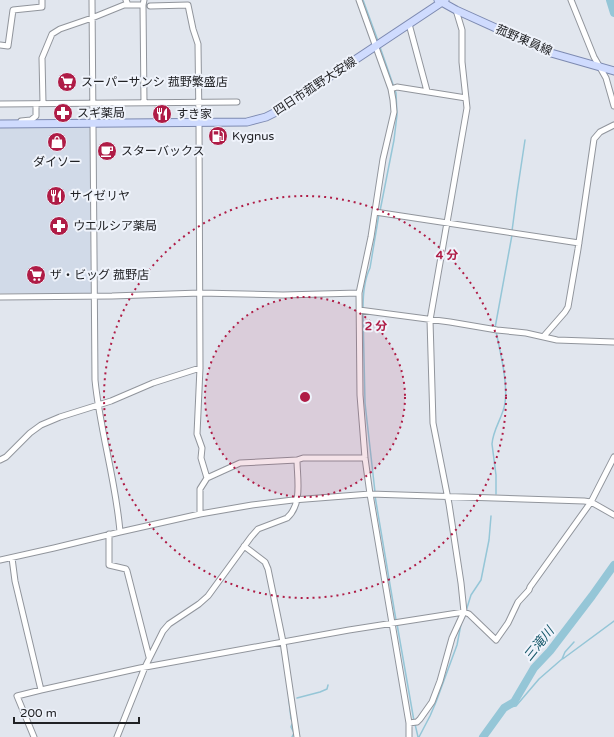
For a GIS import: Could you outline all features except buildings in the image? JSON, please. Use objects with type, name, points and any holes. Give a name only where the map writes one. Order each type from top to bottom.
[{"type":"main road","name":"四日市菰野大安線","points":[[0,124],[247,122],[266,117],[278,111],[378,45],[441,1]]},
{"type":"main road","name":"菰野東員線","points":[[441,1],[456,10],[551,53],[614,71]]},
{"type":"street","points":[[0,45],[8,46],[9,44],[13,10],[42,7],[42,0]]},
{"type":"street","points":[[92,0],[95,380],[98,406],[118,510],[120,532]]},
{"type":"street","points":[[359,0],[378,45],[391,89],[394,112],[383,159],[378,213],[359,293],[362,310],[360,395],[365,458],[373,494],[413,723],[409,737]]},
{"type":"street","points":[[571,0],[599,67],[606,78],[614,106]]},
{"type":"street","points":[[43,103],[42,58],[50,36],[57,30],[92,18],[127,3],[143,3],[144,103]]},
{"type":"street","points":[[150,6],[188,5],[198,44],[200,368],[197,434],[202,448],[200,458],[207,478]]},
{"type":"street","points":[[413,723],[420,719],[432,702],[440,681],[452,638],[465,612],[447,497],[433,423],[430,320],[467,108],[462,62],[462,30],[456,10]]},
{"type":"street","points":[[409,24],[427,92]]},
{"type":"street","points":[[391,89],[398,87],[466,98]]},
{"type":"street","points":[[0,104],[237,102]]},
{"type":"street","points":[[0,124],[35,118],[36,104]]},
{"type":"street","points":[[544,336],[568,307],[594,139],[600,132],[614,125]]},
{"type":"street","points":[[378,213],[579,243]]},
{"type":"street","points":[[0,296],[94,296],[200,293],[283,295],[359,293]]},
{"type":"street","points":[[362,310],[526,333],[557,340],[614,342]]},
{"type":"street","points":[[0,460],[6,457],[30,433],[41,425],[60,417],[98,406],[153,383],[200,368]]},
{"type":"street","points":[[465,612],[496,640],[508,623],[518,602],[529,590],[591,502],[614,457]]},
{"type":"street","points":[[200,514],[200,489],[207,478],[240,463],[297,460],[303,458],[365,458]]},
{"type":"street","points":[[117,737],[149,657],[163,631],[169,624],[199,604],[208,596],[258,529],[287,518],[290,515],[298,500],[297,460]]},
{"type":"street","points":[[0,560],[200,514],[252,505],[373,494],[591,502],[614,515]]},
{"type":"street","points":[[109,534],[109,565],[126,569],[127,571],[149,657]]},
{"type":"street","points":[[244,546],[265,562],[268,569],[283,642],[297,737]]},
{"type":"street","points":[[12,558],[16,587],[41,690]]},
{"type":"street","points":[[33,736],[17,696],[145,667],[283,642],[465,612]]},
{"type":"shaded area","points":[[90,127],[91,293],[0,293],[0,128]]},
{"type":"waterway","points":[[363,0],[378,41]]},
{"type":"waterway","name":"三滝川","points":[[610,0],[614,13]]},
{"type":"waterway","points":[[380,47],[396,93],[397,115],[394,140],[380,211]]},
{"type":"waterway","points":[[512,231],[525,140]]},
{"type":"waterway","points":[[363,309],[364,288],[370,268],[379,214]]},
{"type":"waterway","points":[[495,328],[512,235]]},
{"type":"waterway","points":[[363,313],[365,403],[375,492]]},
{"type":"waterway","points":[[496,331],[503,367],[506,395],[504,408],[494,433],[492,444],[496,475],[496,494]]},
{"type":"waterway","points":[[375,496],[396,620]]},
{"type":"waterway","points":[[466,611],[471,595],[481,580],[489,540],[491,516]]},
{"type":"waterway","name":"三滝川","points":[[483,737],[504,708],[514,702],[534,668],[550,651],[614,565]]},
{"type":"waterway","points":[[504,708],[516,706],[539,679],[562,659],[614,621]]},
{"type":"waterway","points":[[397,624],[414,721]]},
{"type":"waterway","points":[[419,737],[436,702],[457,645],[461,624]]},
{"type":"waterway","points":[[562,659],[565,652],[574,642]]},
{"type":"waterway","points":[[297,698],[320,692],[327,689],[328,685]]},
{"type":"waterway","points":[[289,700],[291,719]]},
{"type":"waterway","points":[[292,724],[291,727],[294,733],[292,737]]},
{"type":"waterway","points":[[415,724],[418,737]]},
{"type":"place","name":"スーパーサンシ 菰野繁盛店","points":[[67,82]]},
{"type":"place","name":"スギ薬局","points":[[63,113]]},
{"type":"place","name":"すき家","points":[[162,114]]},
{"type":"place","name":"Kygnus","points":[[218,136]]},
{"type":"place","name":"ダイソー","points":[[57,142]]},
{"type":"place","name":"スターバックス","points":[[107,151]]},
{"type":"place","name":"サイゼリヤ","points":[[56,196]]},
{"type":"place","name":"ウエルシア薬局","points":[[59,226]]},
{"type":"place","name":"ザ・ビッグ 菰野店","points":[[36,275]]}]
